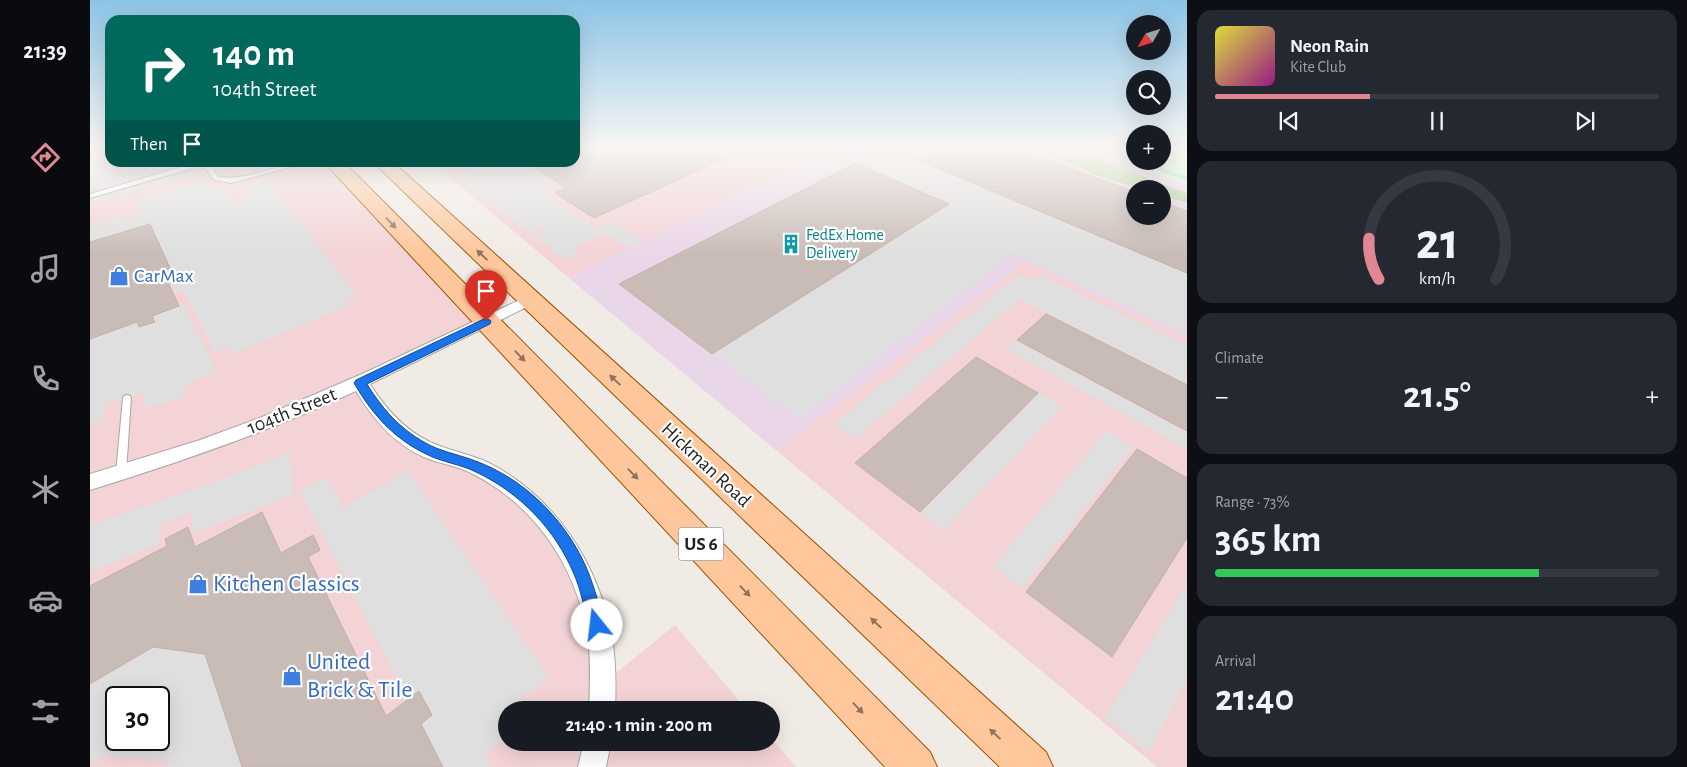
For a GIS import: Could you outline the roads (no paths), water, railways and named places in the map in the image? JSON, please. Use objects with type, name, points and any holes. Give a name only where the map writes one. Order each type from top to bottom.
[{"type":"main road","name":"US 6","points":[[353,183],[915,767]]},
{"type":"main road","name":"Hickman Road","points":[[404,183],[1031,767]]},
{"type":"street","name":"104th Street","points":[[90,482],[192,450],[268,422],[360,383],[530,300]]},
{"type":"street","points":[[360,383],[374,406],[396,430],[431,451],[479,468],[502,480],[527,498],[544,514],[571,552],[582,575],[595,614],[600,636],[605,682],[603,701]]},
{"type":"street","points":[[592,767],[596,751]]},
{"type":"lane","points":[[90,196],[136,183]]},
{"type":"lane","points":[[121,472],[127,398]]},
{"type":"place","name":"FedEx Home Delivery","points":[[791,244]]},
{"type":"place","name":"CarMax","points":[[119,276]]},
{"type":"place","name":"Kitchen Classics","points":[[198,584]]},
{"type":"place","name":"United Brick & Tile","points":[[292,676]]}]
